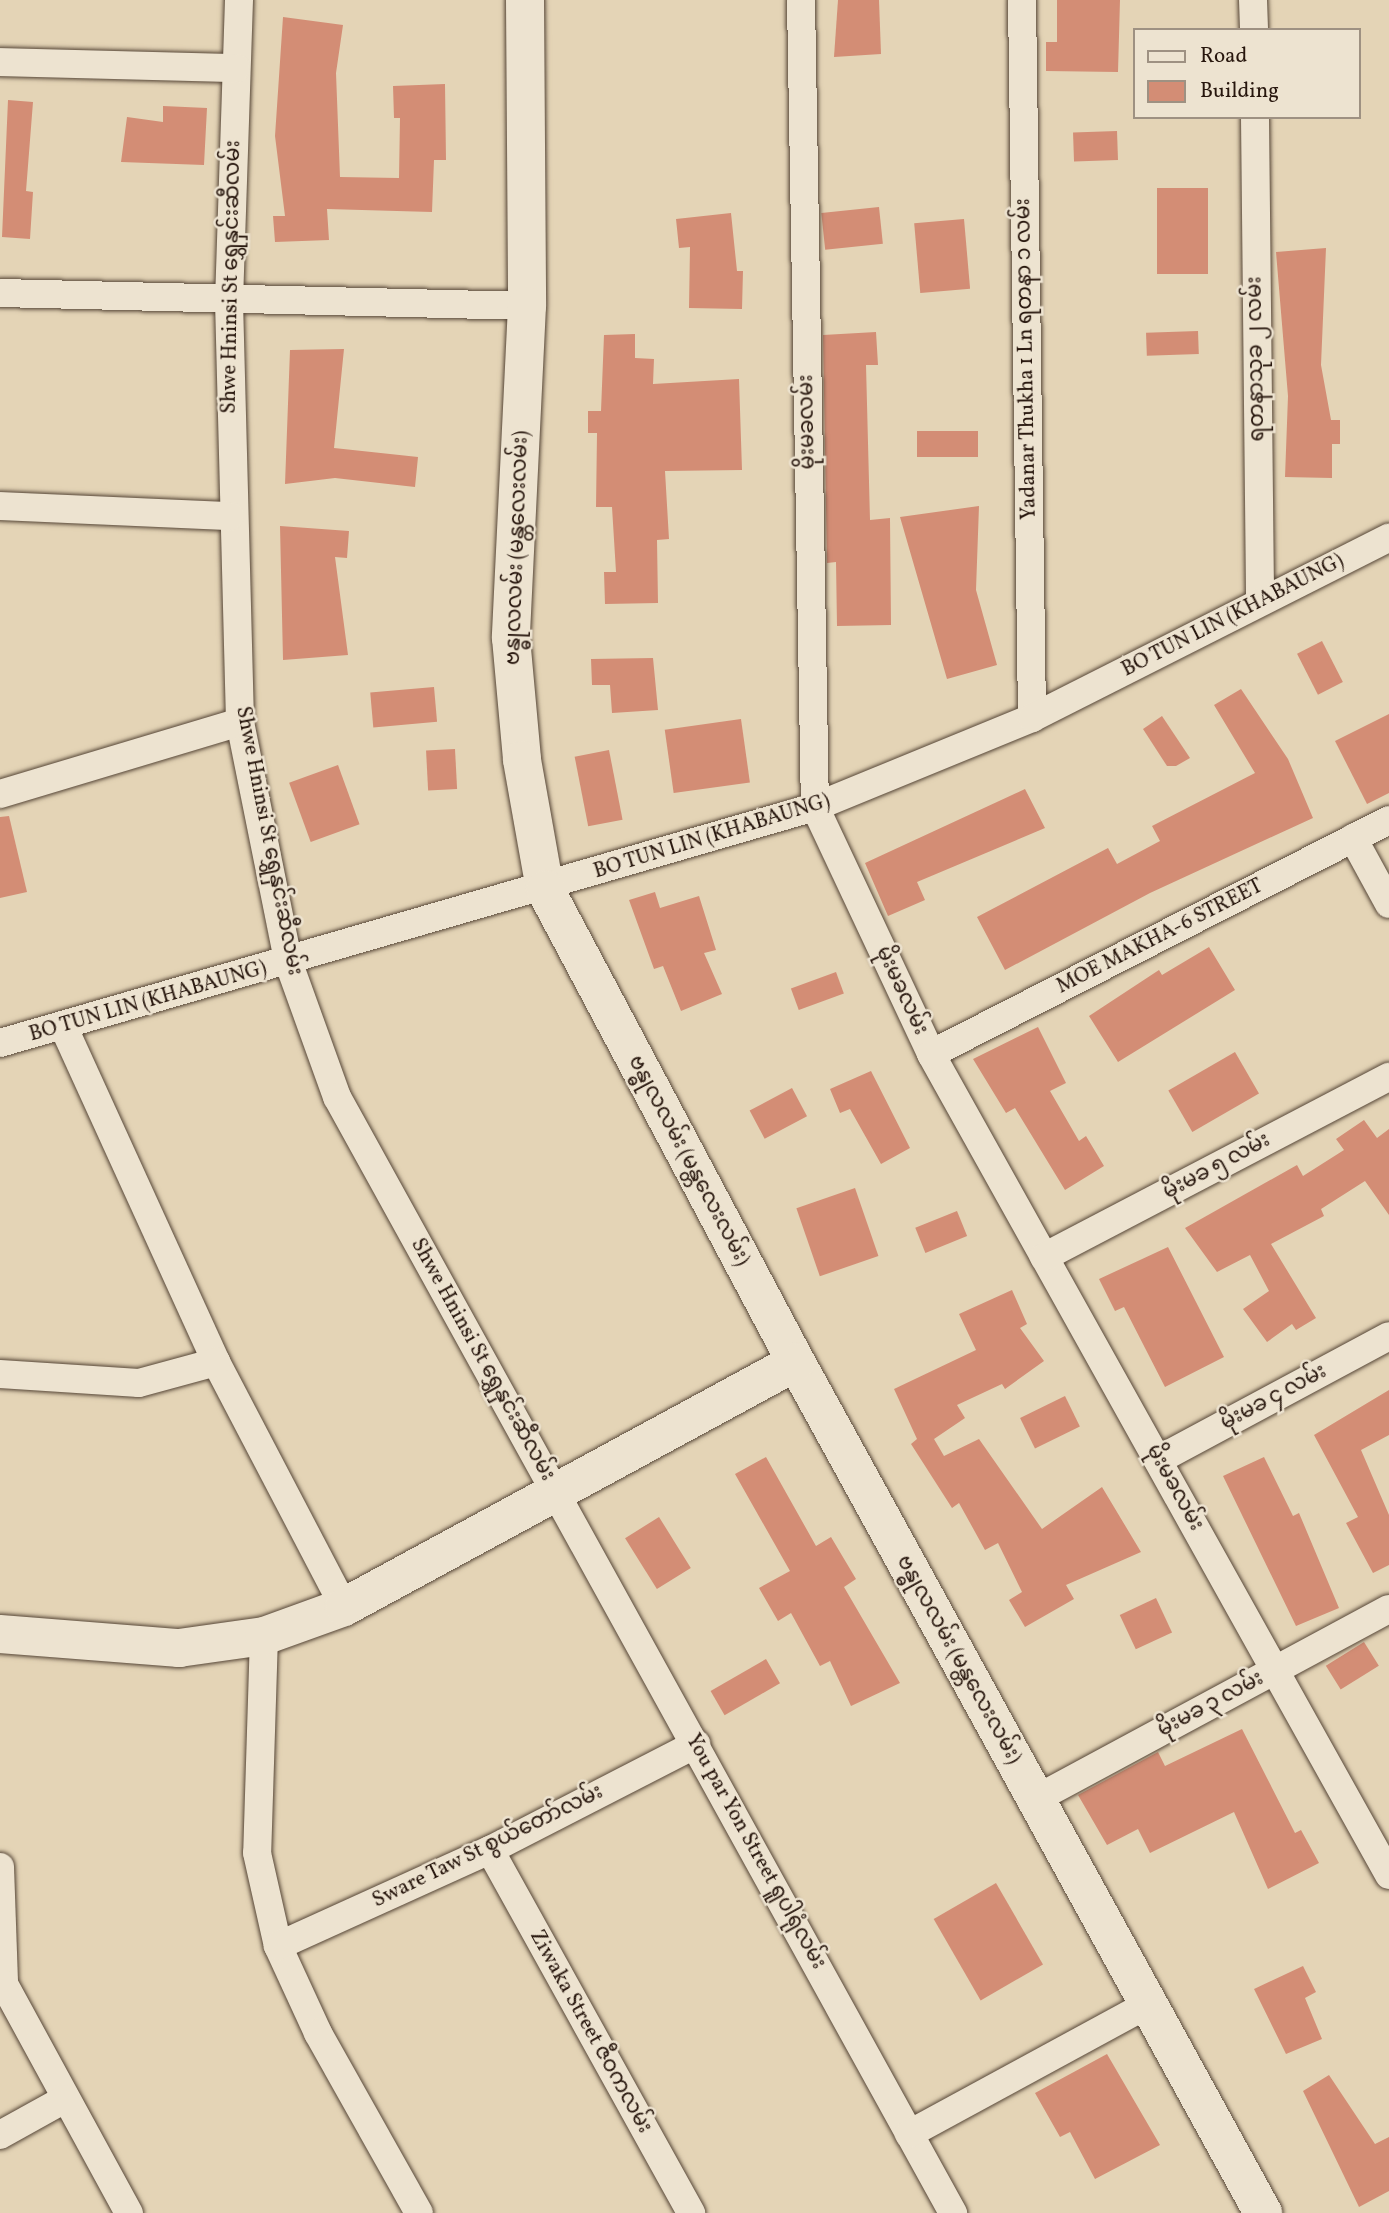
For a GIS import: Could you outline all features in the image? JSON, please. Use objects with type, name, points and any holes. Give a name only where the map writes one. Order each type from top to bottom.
[{"type":"street","name":"Shwe Hninsi St ရွှေနှင်းဆီလမ်း","points":[[239,0],[229,301],[230,516],[240,722],[289,961],[337,1097],[556,1492]]},
{"type":"street","name":"ဗန္ဓုလလမ်း (မန္တလေးလမ်း)","points":[[525,0],[527,306],[511,638],[522,760],[545,889],[796,1362],[1263,2213]]},
{"type":"street","name":"မိုးမခလမ်း","points":[[801,0],[815,807],[931,1054],[1389,1875]]},
{"type":"street","name":"Yadanar Thukha 1 Ln ရတနာ ၁ လမ်း","points":[[1022,0],[1032,718]]},
{"type":"street","points":[[1254,0],[1254,28]]},
{"type":"street","points":[[0,62],[236,68]]},
{"type":"street","name":"ရတနာသုခ ၂ လမ်း","points":[[1255,119],[1260,601]]},
{"type":"street","points":[[0,293],[229,301],[527,306]]},
{"type":"street","points":[[0,506],[230,516]]},
{"type":"street","name":"BO TUN LIN (KHABAUNG)","points":[[0,1043],[64,1028],[545,889],[815,807],[1032,718],[1389,538]]},
{"type":"street","points":[[0,794],[240,722]]},
{"type":"street","name":"MOE MAKHA-6 STREET","points":[[931,1054],[1389,820]]},
{"type":"street","points":[[1353,838],[1389,904]]},
{"type":"street","points":[[64,1028],[216,1362],[344,1607]]},
{"type":"street","name":"မိုးမခ ၅ လမ်း","points":[[1044,1257],[1389,1077]]},
{"type":"street","name":"မိုးမခ ၄ လမ်း","points":[[1158,1460],[1389,1336]]},
{"type":"street","points":[[0,1374],[139,1382],[216,1362]]},
{"type":"street","points":[[0,1634],[179,1648],[264,1636],[344,1607],[796,1362]]},
{"type":"street","name":"You par Yon Street ရူပါရုံလမ်း","points":[[556,1492],[953,2213]]},
{"type":"street","name":"မိုးမခ ၃ လမ်း","points":[[1034,1800],[1389,1609]]},
{"type":"street","points":[[264,1636],[257,1853],[278,1946],[318,2033],[419,2213]]},
{"type":"street","name":"Sware Taw St စွယ်တော်လမ်း","points":[[278,1946],[489,1850],[696,1744]]},
{"type":"street","name":"Ziwaka Street ဇီဝကလမ်း","points":[[489,1850],[691,2213]]},
{"type":"street","points":[[0,1867],[4,1984],[130,2213]]},
{"type":"street","points":[[909,2134],[1147,2005]]},
{"type":"street","points":[[0,2135],[65,2099]]},
{"type":"building","points":[[838,0],[879,0],[881,54],[834,57]]},
{"type":"building","points":[[1057,0],[1120,0],[1118,72],[1046,71],[1046,42],[1057,42]]},
{"type":"building","points":[[283,17],[343,25],[336,73],[340,177],[399,178],[400,118],[394,118],[393,86],[445,84],[446,160],[434,160],[432,212],[327,209],[329,240],[275,242],[273,216],[285,216],[275,136]]},
{"type":"building","points":[[8,100],[33,102],[26,191],[33,192],[30,239],[2,237]]},
{"type":"building","points":[[163,106],[207,108],[204,165],[121,162],[127,117],[163,122]]},
{"type":"building","points":[[1117,131],[1118,160],[1074,162],[1073,133]]},
{"type":"building","points":[[1157,188],[1208,188],[1208,274],[1157,274]]},
{"type":"building","points":[[879,207],[883,244],[825,250],[821,213]]},
{"type":"building","points":[[731,213],[737,271],[743,271],[742,309],[689,308],[690,247],[679,248],[676,219]]},
{"type":"building","points":[[964,219],[970,289],[920,293],[914,223]]},
{"type":"building","points":[[1326,248],[1321,365],[1331,420],[1340,420],[1340,444],[1332,444],[1332,478],[1285,477],[1288,396],[1276,252]]},
{"type":"building","points":[[1198,331],[1199,354],[1147,356],[1146,333]]},
{"type":"building","points":[[876,332],[878,365],[866,365],[870,520],[890,518],[891,625],[837,626],[836,562],[827,563],[823,335]]},
{"type":"building","points":[[635,334],[635,358],[654,359],[653,384],[739,379],[742,470],[665,471],[669,539],[657,540],[658,603],[605,604],[604,572],[616,572],[612,507],[596,507],[597,433],[588,433],[588,411],[601,411],[604,335]]},
{"type":"building","points":[[344,349],[334,448],[418,457],[415,487],[335,478],[285,484],[290,350]]},
{"type":"building","points":[[917,431],[978,431],[978,457],[917,457]]},
{"type":"building","points":[[979,506],[976,590],[997,665],[947,679],[900,517]]},
{"type":"building","points":[[280,526],[349,531],[347,558],[335,557],[348,655],[283,660]]},
{"type":"building","points":[[1322,641],[1343,682],[1318,695],[1297,654]]},
{"type":"building","points":[[653,658],[658,710],[612,713],[610,685],[592,685],[591,659]]},
{"type":"building","points":[[434,687],[437,722],[373,727],[370,693]]},
{"type":"building","points":[[1241,689],[1288,759],[1313,818],[1150,893],[1005,970],[977,917],[1108,848],[1117,864],[1160,841],[1152,826],[1255,773],[1214,705]]},
{"type":"building","points":[[1389,714],[1389,793],[1367,804],[1335,741]]},
{"type":"building","points":[[1162,716],[1190,758],[1176,766],[1167,766],[1143,729]]},
{"type":"building","points":[[741,719],[750,782],[674,793],[665,730]]},
{"type":"building","points":[[455,749],[457,789],[428,790],[426,751]]},
{"type":"building","points":[[609,750],[623,820],[588,826],[575,757]]},
{"type":"building","points":[[338,765],[360,824],[311,842],[289,783]]},
{"type":"building","points":[[1025,789],[1045,828],[917,882],[925,900],[888,916],[865,863]]},
{"type":"building","points":[[9,816],[27,892],[0,898],[0,817]]},
{"type":"building","points":[[655,892],[660,908],[699,896],[716,950],[704,953],[722,994],[681,1011],[663,966],[654,969],[629,900]]},
{"type":"building","points":[[1209,947],[1235,990],[1118,1062],[1089,1016],[1159,970],[1162,975]]},
{"type":"building","points":[[836,972],[844,994],[799,1010],[791,988]]},
{"type":"building","points":[[1038,1027],[1066,1083],[1050,1091],[1079,1141],[1086,1136],[1104,1166],[1065,1190],[1015,1108],[1006,1113],[973,1059]]},
{"type":"building","points":[[1235,1052],[1259,1094],[1192,1132],[1168,1090]]},
{"type":"building","points":[[871,1071],[910,1148],[881,1164],[850,1109],[840,1113],[830,1089]]},
{"type":"building","points":[[792,1088],[807,1116],[765,1139],[750,1111]]},
{"type":"building","points":[[1364,1120],[1377,1138],[1389,1129],[1389,1215],[1365,1181],[1321,1209],[1324,1216],[1271,1244],[1316,1318],[1296,1330],[1292,1324],[1267,1342],[1243,1309],[1269,1291],[1250,1255],[1217,1272],[1185,1228],[1297,1165],[1303,1176],[1344,1150],[1336,1139]]},
{"type":"building","points":[[855,1188],[878,1256],[820,1276],[796,1208]]},
{"type":"building","points":[[957,1211],[967,1236],[925,1253],[915,1228]]},
{"type":"building","points":[[1168,1247],[1224,1357],[1165,1387],[1124,1307],[1115,1311],[1099,1279]]},
{"type":"building","points":[[1012,1290],[1027,1324],[1020,1328],[1044,1361],[1005,1389],[1002,1384],[957,1405],[965,1418],[934,1439],[944,1456],[979,1439],[1042,1529],[1102,1487],[1141,1552],[1066,1585],[1074,1599],[1025,1627],[1009,1600],[1022,1592],[998,1543],[985,1550],[959,1503],[952,1508],[911,1444],[917,1439],[894,1389],[976,1350],[959,1314]]},
{"type":"building","points":[[1389,1390],[1389,1435],[1361,1450],[1389,1515],[1389,1565],[1373,1573],[1346,1523],[1358,1517],[1314,1435]]},
{"type":"building","points":[[1065,1396],[1080,1427],[1035,1448],[1020,1418]]},
{"type":"building","points":[[766,1457],[816,1546],[831,1537],[856,1579],[844,1587],[900,1683],[851,1706],[830,1661],[820,1666],[791,1613],[778,1621],[759,1588],[790,1571],[735,1474]]},
{"type":"building","points":[[1264,1457],[1293,1516],[1299,1513],[1339,1608],[1296,1626],[1223,1476]]},
{"type":"building","points":[[659,1517],[691,1568],[657,1589],[625,1538]]},
{"type":"building","points":[[1156,1598],[1172,1632],[1136,1649],[1120,1615]]},
{"type":"building","points":[[1364,1642],[1379,1666],[1341,1690],[1326,1666]]},
{"type":"building","points":[[766,1659],[780,1683],[725,1715],[711,1691]]},
{"type":"building","points":[[1242,1729],[1295,1833],[1301,1830],[1319,1863],[1268,1889],[1234,1812],[1150,1853],[1138,1829],[1107,1845],[1078,1795],[1158,1752],[1165,1766]]},
{"type":"building","points":[[996,1883],[1043,1964],[981,2000],[934,1919]]},
{"type":"building","points":[[1303,1966],[1316,1992],[1305,1998],[1322,2039],[1286,2054],[1254,1989]]},
{"type":"building","points":[[1107,2054],[1160,2145],[1095,2179],[1070,2132],[1060,2137],[1035,2093]]},
{"type":"building","points":[[1329,2075],[1375,2144],[1389,2137],[1389,2191],[1359,2207],[1303,2091]]}]
